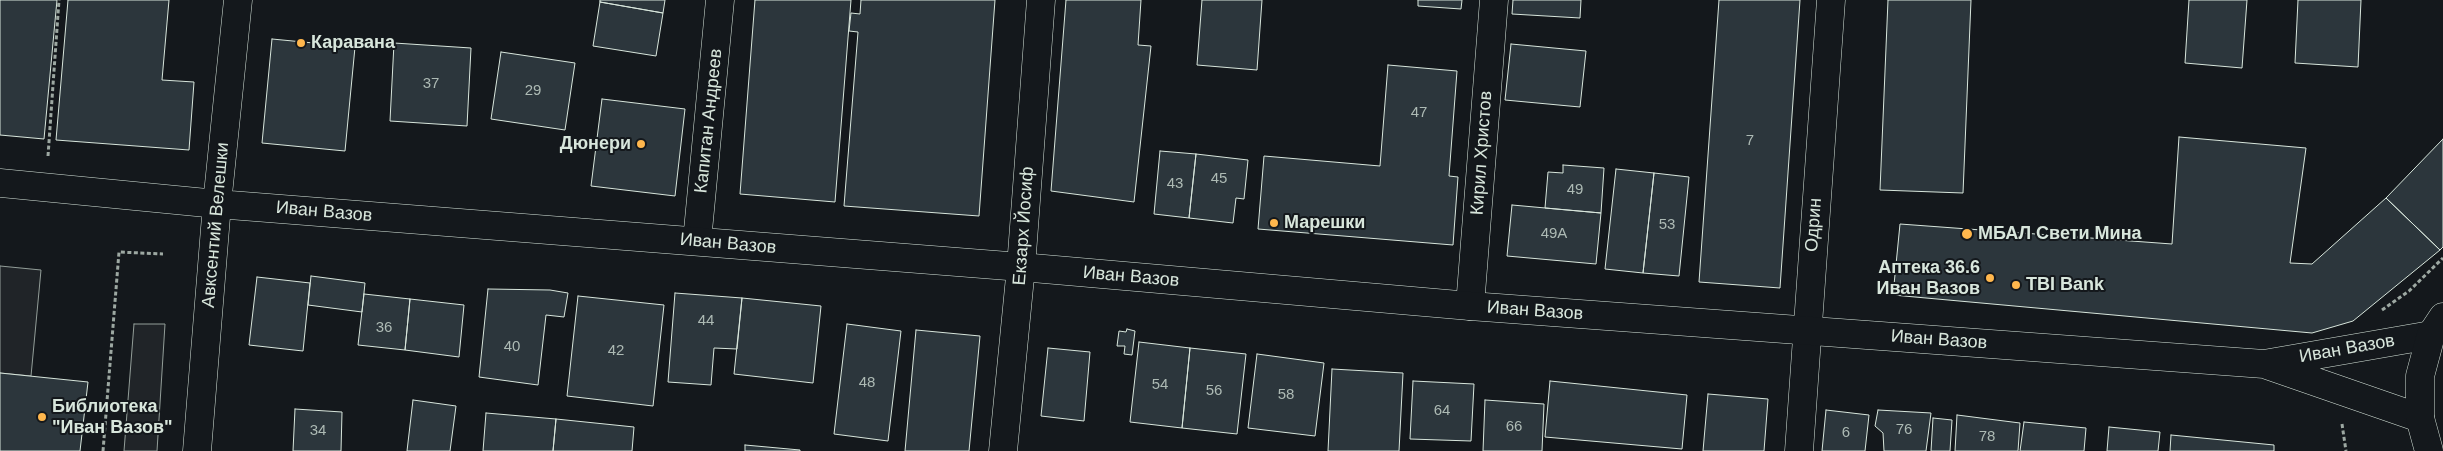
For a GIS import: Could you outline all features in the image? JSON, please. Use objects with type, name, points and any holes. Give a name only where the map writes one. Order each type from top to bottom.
[{"type":"street","name":"Авксентий Велешки","points":[[197,451],[217,204],[238,0]]},
{"type":"street","name":"Капитан Андреев","points":[[697,241],[720,0]]},
{"type":"street","name":"Екзарх Йосиф","points":[[1003,451],[1021,268],[1041,0]]},
{"type":"street","name":"Кирил Христов","points":[[1470,306],[1494,0]]},
{"type":"street","name":"Одрин","points":[[1799,451],[1806,331],[1831,0]]},
{"type":"street","name":"Иван Вазов","points":[[0,183],[217,204],[697,241],[1470,306],[2264,364],[2345,350],[2437,326]]},
{"type":"street","points":[[2430,451],[2420,418],[2420,376],[2437,326]]},
{"type":"street","name":"Иван Вазов","points":[[2264,364],[2420,418]]},
{"type":"path","points":[[46,187],[59,0]]},
{"type":"path","points":[[103,451],[119,252],[163,254]]},
{"type":"path","points":[[2345,350],[2360,325],[2409,290],[2443,258]]},
{"type":"shaded area","points":[[0,266],[41,270],[31,376],[0,373]]},
{"type":"shaded area","points":[[134,324],[165,324],[157,451],[124,451]]},
{"type":"building","points":[[0,0],[57,0],[44,139],[0,135]]},
{"type":"building","points":[[68,0],[169,0],[162,80],[194,82],[189,150],[56,140]]},
{"type":"building","points":[[600,0],[665,0],[663,13],[600,2]]},
{"type":"building","points":[[755,0],[851,0],[835,202],[740,194]]},
{"type":"building","points":[[861,0],[995,0],[979,216],[844,206],[858,32],[849,31],[851,13],[860,14]]},
{"type":"building","points":[[1066,0],[1141,0],[1138,45],[1151,46],[1134,202],[1051,191]]},
{"type":"building","points":[[1202,0],[1262,0],[1257,70],[1197,65]]},
{"type":"building","points":[[1418,0],[1462,0],[1461,9],[1418,6]]},
{"type":"building","points":[[1513,0],[1581,0],[1580,18],[1512,14]]},
{"type":"building","points":[[1719,0],[1800,0],[1780,288],[1699,282]]},
{"type":"building","points":[[1888,0],[1971,0],[1963,193],[1880,190]]},
{"type":"building","points":[[2189,0],[2247,0],[2242,68],[2185,63]]},
{"type":"building","points":[[2298,0],[2361,0],[2358,67],[2295,63]]},
{"type":"building","points":[[600,2],[663,13],[656,56],[593,46]]},
{"type":"building","points":[[272,39],[355,47],[345,151],[262,143]]},
{"type":"building","points":[[394,43],[471,48],[467,126],[390,121]]},
{"type":"building","points":[[1511,44],[1586,51],[1580,107],[1505,100]]},
{"type":"building","points":[[501,52],[575,63],[565,130],[491,119]]},
{"type":"building","points":[[1388,65],[1457,71],[1449,176],[1458,177],[1453,245],[1258,229],[1264,156],[1380,166]]},
{"type":"building","points":[[602,99],[685,109],[675,196],[591,186]]},
{"type":"building","name":"МБАЛ Свети Мина","points":[[2179,137],[2306,148],[2290,263],[2312,264],[2386,198],[2440,250],[2353,321],[2312,333],[1893,295],[1900,224],[2172,244]]},
{"type":"building","points":[[2443,139],[2443,247],[2440,250],[2386,198]]},
{"type":"building","points":[[1160,151],[1196,154],[1189,218],[1154,214]]},
{"type":"building","points":[[1196,154],[1248,160],[1244,199],[1236,198],[1233,223],[1189,218]]},
{"type":"building","points":[[1563,165],[1604,168],[1601,213],[1545,208],[1548,172],[1563,173]]},
{"type":"building","points":[[1616,169],[1654,173],[1643,273],[1605,269]]},
{"type":"building","points":[[1654,173],[1689,177],[1679,276],[1643,273]]},
{"type":"building","points":[[1512,205],[1601,213],[1596,264],[1507,256]]},
{"type":"building","points":[[311,276],[365,283],[362,312],[308,305]]},
{"type":"building","points":[[257,277],[310,283],[303,351],[249,345]]},
{"type":"building","points":[[488,289],[550,290],[568,293],[564,317],[546,315],[538,385],[479,377]]},
{"type":"building","points":[[675,293],[742,298],[737,349],[714,348],[711,385],[668,382]]},
{"type":"building","points":[[364,294],[410,299],[405,350],[358,345]]},
{"type":"building","points":[[578,296],[664,305],[653,406],[567,396]]},
{"type":"building","points":[[742,298],[821,306],[813,383],[734,374]]},
{"type":"building","points":[[410,299],[464,305],[459,357],[405,350]]},
{"type":"building","points":[[847,324],[901,331],[888,441],[834,434]]},
{"type":"building","points":[[1127,329],[1135,331],[1132,355],[1124,354],[1125,346],[1117,346],[1119,331],[1126,332]]},
{"type":"building","points":[[916,330],[980,336],[969,451],[905,451]]},
{"type":"building","points":[[1139,342],[1190,348],[1182,428],[1130,422]]},
{"type":"building","points":[[1048,348],[1090,352],[1084,421],[1041,416]]},
{"type":"building","points":[[1190,348],[1246,354],[1237,434],[1182,428]]},
{"type":"building","points":[[1257,354],[1324,363],[1315,436],[1248,428]]},
{"type":"building","points":[[1332,369],[1403,373],[1399,451],[1328,451]]},
{"type":"building","name":"Библиотека \"Иван Вазов\"","points":[[0,373],[88,382],[80,451],[0,451]]},
{"type":"building","points":[[1413,381],[1474,384],[1471,441],[1410,439]]},
{"type":"building","points":[[1550,381],[1687,395],[1682,449],[1545,437]]},
{"type":"building","points":[[1708,394],[1768,399],[1764,451],[1703,451]]},
{"type":"building","points":[[413,400],[456,406],[450,451],[407,451]]},
{"type":"building","points":[[1485,400],[1544,404],[1542,451],[1483,451]]},
{"type":"building","points":[[295,409],[342,412],[341,451],[293,451]]},
{"type":"building","points":[[1826,410],[1869,415],[1865,451],[1822,451]]},
{"type":"building","points":[[1878,410],[1931,413],[1926,451],[1884,451],[1883,433],[1875,426]]},
{"type":"building","points":[[486,413],[556,419],[553,451],[483,451]]},
{"type":"building","points":[[1957,415],[2020,423],[2018,451],[1955,451]]},
{"type":"building","points":[[1933,418],[1952,420],[1950,451],[1931,451]]},
{"type":"building","points":[[556,419],[634,427],[632,451],[553,451]]},
{"type":"building","points":[[2024,422],[2086,428],[2084,451],[2020,451]]},
{"type":"building","points":[[2109,427],[2160,432],[2158,451],[2107,451]]},
{"type":"building","points":[[2171,435],[2274,445],[2274,451],[2170,451]]},
{"type":"building","points":[[745,445],[800,450],[800,451],[745,451]]},
{"type":"place","name":"Каравана","points":[[301,43]]},
{"type":"place","name":"Дюнери","points":[[641,144]]},
{"type":"place","name":"Марешки","points":[[1274,223]]},
{"type":"place","name":"МБАЛ Свети Мина","points":[[1967,234]]},
{"type":"place","name":"Аптека 36.6 Иван Вазов","points":[[1990,278]]},
{"type":"place","name":"TBI Bank","points":[[2016,285]]},
{"type":"place","name":"Библиотека \"Иван Вазов\"","points":[[42,417]]}]
